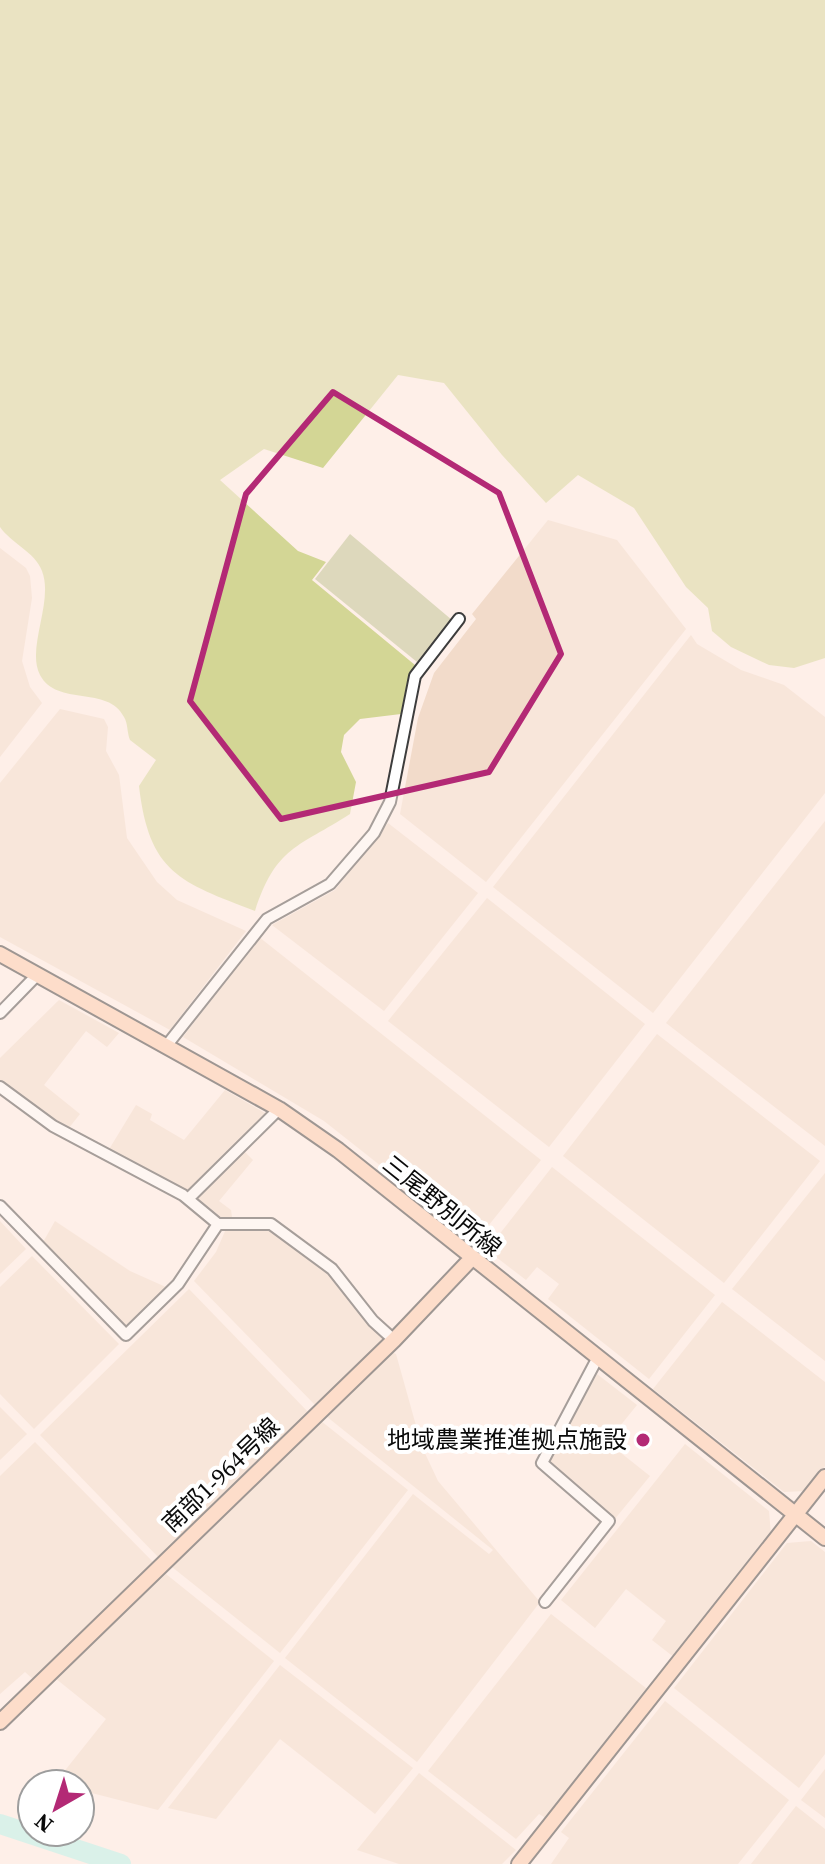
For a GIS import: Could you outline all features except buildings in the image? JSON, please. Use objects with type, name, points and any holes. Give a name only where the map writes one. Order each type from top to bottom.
[{"type":"street","points":[[167,1045],[258,928],[267,919],[330,884],[374,833],[390,802],[415,676],[459,619]]},
{"type":"street","name":"三尾野別所線","points":[[0,954],[279,1109],[338,1150],[825,1538]]},
{"type":"street","points":[[0,1013],[37,975]]},
{"type":"street","points":[[0,1087],[53,1126],[188,1199],[218,1224],[271,1224],[332,1269],[373,1321],[394,1340]]},
{"type":"street","points":[[188,1199],[279,1109]]},
{"type":"street","points":[[0,1206],[126,1335],[178,1284],[218,1224]]},
{"type":"street","name":"南部1-964号線","points":[[0,1722],[394,1340],[471,1259]]},
{"type":"street","points":[[545,1602],[609,1521],[542,1463],[597,1359]]},
{"type":"street","points":[[519,1864],[825,1477]]},
{"type":"highlighted area","points":[[333,392],[499,493],[561,654],[489,772],[281,819],[190,701],[246,494]]},
{"type":"shaded area","points":[[548,520],[617,540],[686,629],[486,882],[400,814],[418,718],[434,673],[476,619],[472,614]]},
{"type":"shaded area","points":[[350,534],[452,620],[417,662],[315,579]]},
{"type":"shaded area","points":[[0,548],[26,568],[30,576],[32,598],[22,661],[30,687],[42,703],[0,757]]},
{"type":"shaded area","points":[[691,635],[697,644],[741,670],[784,685],[825,717],[825,793],[653,1013],[493,887]]},
{"type":"shaded area","points":[[60,709],[104,719],[108,727],[106,751],[119,775],[127,838],[157,882],[177,900],[246,931],[170,1030],[0,937],[0,783]]},
{"type":"shaded area","points":[[825,821],[825,1146],[666,1023]]},
{"type":"shaded area","points":[[388,823],[478,893],[384,1011],[272,925],[335,890]]},
{"type":"shaded area","points":[[487,898],[645,1024],[549,1147],[388,1021]]},
{"type":"shaded area","points":[[259,937],[541,1160],[476,1241],[324,1121],[183,1037]]},
{"type":"shaded area","points":[[59,1000],[119,1033],[107,1047],[86,1031],[44,1085],[80,1114],[68,1129],[0,1081],[0,1058]]},
{"type":"shaded area","points":[[657,1034],[820,1161],[724,1283],[563,1156]]},
{"type":"shaded area","points":[[225,1090],[265,1113],[266,1118],[191,1191],[183,1191],[108,1151],[136,1105],[152,1114],[150,1120],[184,1140]]},
{"type":"shaded area","points":[[244,1151],[253,1160],[219,1201],[231,1210],[232,1217],[221,1217],[196,1197]]},
{"type":"shaded area","points":[[552,1167],[715,1295],[649,1379],[548,1299],[559,1284],[537,1267],[526,1280],[487,1250]]},
{"type":"shaded area","points":[[825,1173],[825,1361],[732,1289]]},
{"type":"shaded area","points":[[0,1221],[26,1249],[0,1274]]},
{"type":"shaded area","points":[[55,1221],[130,1271],[168,1288],[126,1329],[42,1244]]},
{"type":"shaded area","points":[[226,1229],[270,1229],[328,1271],[386,1339],[316,1406],[194,1281],[216,1252]]},
{"type":"shaded area","points":[[32,1256],[119,1344],[34,1429],[0,1394],[0,1287]]},
{"type":"shaded area","points":[[189,1289],[309,1413],[159,1558],[40,1435]]},
{"type":"shaded area","points":[[722,1302],[825,1382],[825,1466],[805,1491],[784,1492],[653,1389]]},
{"type":"shaded area","points":[[391,1352],[396,1354],[422,1447],[438,1481],[540,1602],[417,1762],[285,1658],[413,1494],[489,1554],[493,1550],[326,1416]]},
{"type":"shaded area","points":[[597,1374],[637,1405],[607,1442],[650,1476],[614,1520],[548,1462]]},
{"type":"shaded area","points":[[0,1407],[27,1434],[0,1460]]},
{"type":"shaded area","points":[[321,1421],[408,1490],[280,1653],[172,1567]]},
{"type":"shaded area","points":[[35,1442],[154,1563],[34,1680],[25,1672],[0,1694],[0,1476]]},
{"type":"shaded area","points":[[685,1444],[769,1511],[771,1535],[675,1658],[652,1640],[666,1621],[626,1589],[595,1628],[561,1600]]},
{"type":"shaded area","points":[[811,1541],[825,1552],[825,1754],[799,1788],[674,1688],[787,1543]]},
{"type":"shaded area","points":[[166,1574],[274,1661],[158,1810],[96,1794],[96,1768],[67,1768],[106,1719],[55,1678]]},
{"type":"shaded area","points":[[551,1614],[651,1692],[549,1820],[539,1814],[516,1839],[428,1771]]},
{"type":"shaded area","points":[[280,1665],[413,1768],[375,1814],[280,1739],[216,1819],[168,1808]]},
{"type":"shaded area","points":[[665,1701],[789,1800],[738,1864],[551,1864],[569,1838],[561,1832]]},
{"type":"shaded area","points":[[825,1769],[825,1818],[801,1800]]},
{"type":"shaded area","points":[[419,1773],[516,1850],[502,1864],[399,1864],[357,1850]]},
{"type":"shaded area","points":[[796,1806],[825,1829],[825,1864],[751,1864]]},
{"type":"green space","points":[[0,0],[825,0],[825,658],[794,668],[769,665],[731,647],[712,631],[708,608],[686,587],[634,508],[578,475],[546,503],[502,455],[444,383],[398,375],[323,468],[264,449],[220,480],[298,551],[326,562],[312,580],[415,665],[408,678],[401,714],[360,719],[344,735],[341,752],[356,782],[350,814],[291,850],[281,860],[263,890],[255,911],[188,882],[160,856],[144,815],[139,786],[156,760],[130,740],[125,719],[116,707],[107,701],[58,691],[40,675],[36,652],[45,597],[42,571],[34,558],[0,527]]},
{"type":"waterway","points":[[0,1824],[121,1864]]},
{"type":"place","name":"地域農業推進拠点施設","points":[[643,1440]]}]
